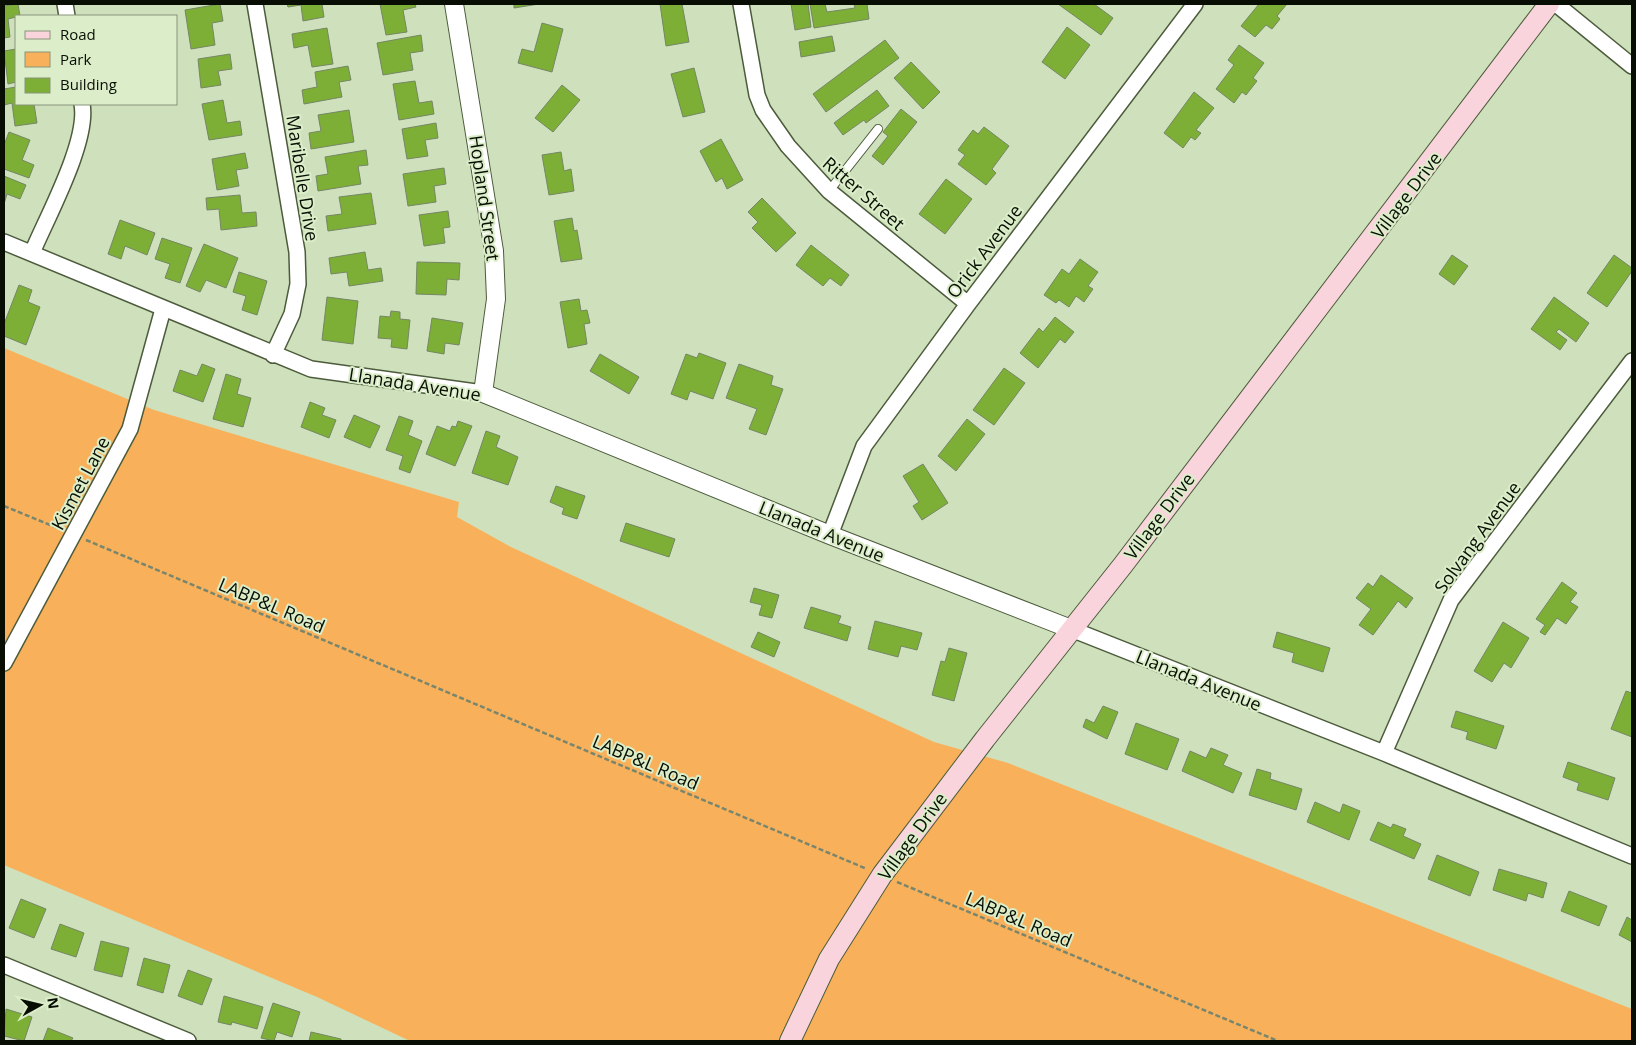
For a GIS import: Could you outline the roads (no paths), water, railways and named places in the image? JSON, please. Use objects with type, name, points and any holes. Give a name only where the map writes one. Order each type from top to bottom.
[{"type":"main road","name":"Village Drive","points":[[790,1041],[829,959],[882,875],[1123,564],[1549,4]]},
{"type":"street","name":"Maribelle Drive","points":[[255,4],[297,252],[298,276],[292,314],[273,354]]},
{"type":"street","name":"Hopland Street","points":[[454,4],[494,251],[496,299],[482,393]]},
{"type":"street","name":"Ritter Street","points":[[741,4],[757,95],[763,110],[788,146],[829,191],[968,304]]},
{"type":"street","name":"Orick Avenue","points":[[830,535],[864,446],[968,304],[1195,4]]},
{"type":"street","points":[[1556,4],[1632,66]]},
{"type":"street","points":[[32,253],[76,150],[82,123],[82,105]]},
{"type":"street","name":"Llanada Avenue","points":[[4,242],[310,369],[482,393],[830,535],[1384,753],[1632,856]]},
{"type":"street","name":"Kismet Lane","points":[[4,664],[130,429],[163,309]]},
{"type":"street","name":"Solvang Avenue","points":[[1384,753],[1451,600],[1632,361]]},
{"type":"street","points":[[4,965],[188,1041]]},
{"type":"lane","points":[[829,191],[878,129]]}]
